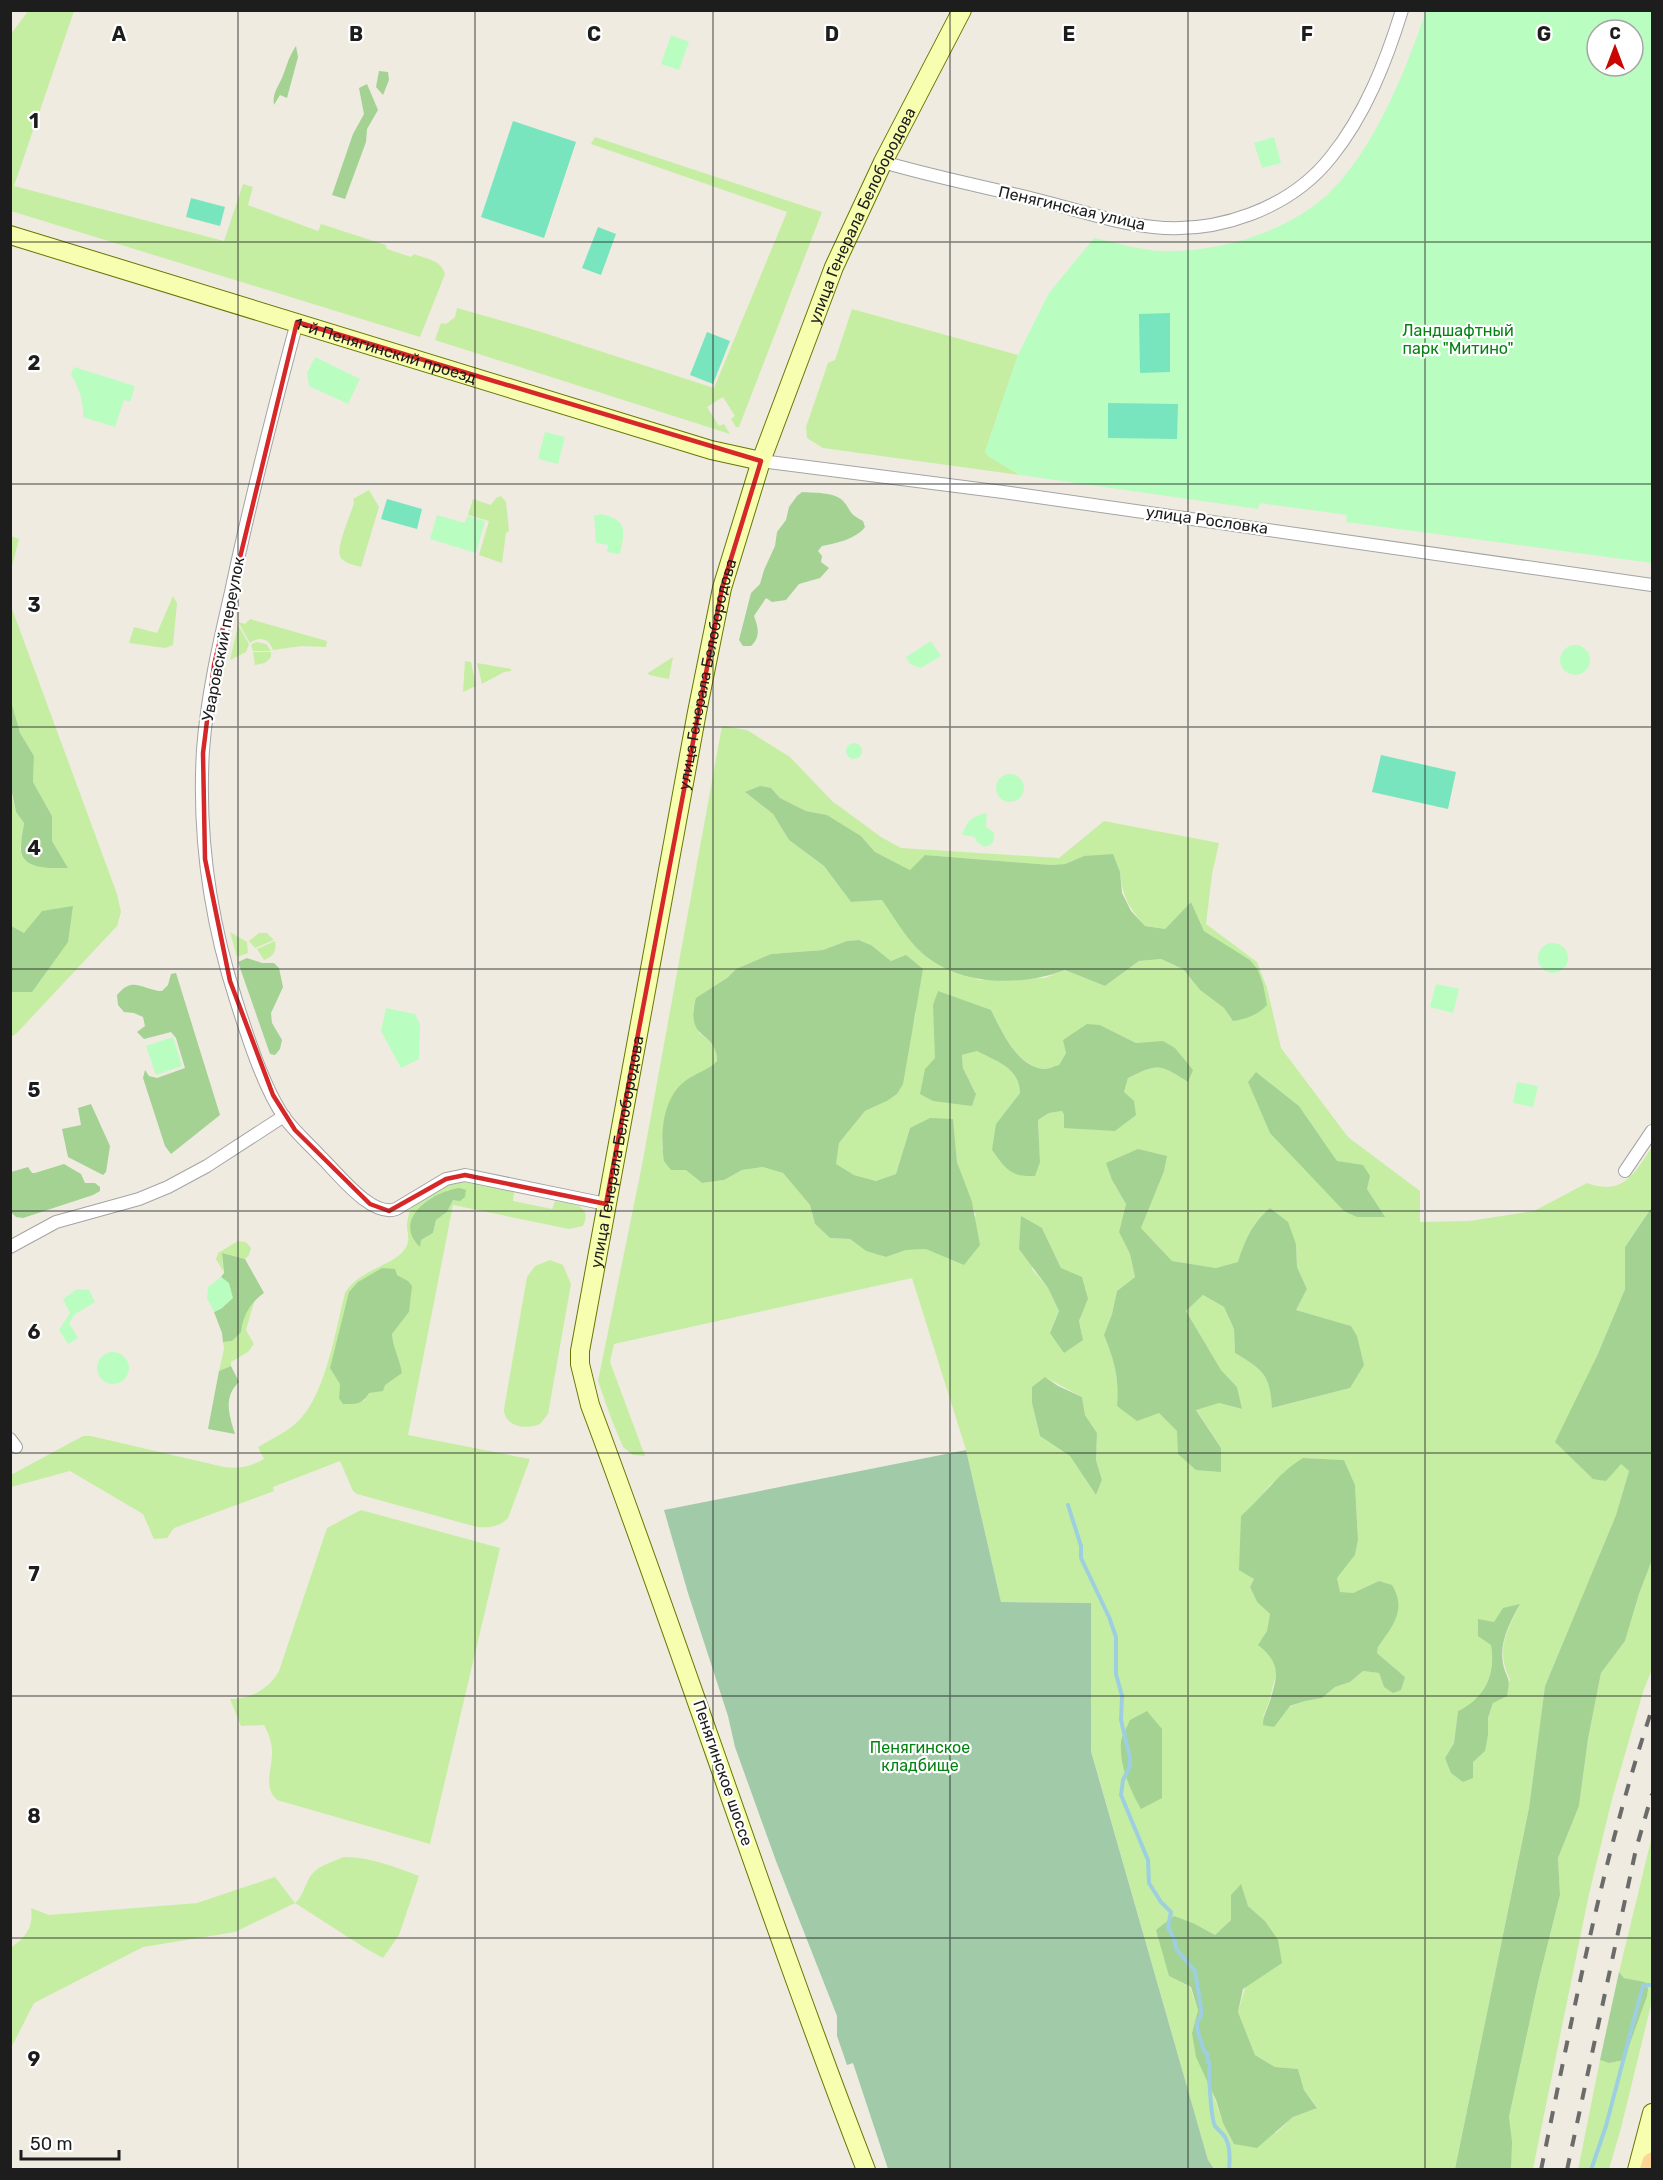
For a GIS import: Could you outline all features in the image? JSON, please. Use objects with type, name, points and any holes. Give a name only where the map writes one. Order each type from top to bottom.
[{"type":"main road","name":"улица Генерала Белобородова","points":[[582,1375],[579,1351],[722,588],[760,461],[834,267],[883,162],[962,10]]},
{"type":"main road","name":"1-й Пенягинский проезд","points":[[10,235],[732,456],[760,461]]},
{"type":"main road","name":"Пенягинское шоссе","points":[[582,1375],[590,1405],[733,1800],[807,2016],[866,2169]]},
{"type":"main road","points":[[1637,2169],[1653,2113]]},
{"type":"main road","points":[[1650,2169],[1653,2163]]},
{"type":"street","name":"Пенягинская улица","points":[[883,162],[1154,227],[1184,228],[1216,225],[1242,218],[1292,193],[1315,175],[1332,157],[1368,98],[1401,10]]},
{"type":"street","name":"Уваровский переулок","points":[[297,322],[244,530],[216,657],[203,753],[205,859],[217,931],[246,1031],[260,1067],[284,1116],[350,1186],[380,1210],[396,1209],[446,1179],[465,1175],[606,1204]]},
{"type":"street","name":"улица Рословка","points":[[760,461],[1013,493],[1653,585]]},
{"type":"street","points":[[10,1247],[56,1222],[139,1199],[168,1187],[284,1116]]},
{"type":"street","points":[[1625,1171],[1653,1131]]},
{"type":"highlighted area","points":[[297,322],[761,461],[722,588],[606,1204],[465,1175],[446,1179],[389,1211],[370,1204],[295,1130],[273,1095],[230,981],[205,859],[203,753],[214,665]]},
{"type":"green space","points":[[28,11],[74,11],[14,186],[224,241],[243,184],[253,187],[248,205],[318,231],[321,224],[386,245],[387,249],[411,257],[414,254],[437,263],[445,274],[420,337],[11,211],[11,34]]},
{"type":"green space","name":"Ландшафтный парк \"Митино\"","points":[[1426,11],[1652,11],[1652,563],[1346,522],[1347,515],[1260,503],[1258,509],[1020,475],[988,456],[985,452],[1018,355],[1049,293],[1094,238],[1136,248],[1182,251],[1249,238],[1291,220],[1327,195],[1344,177],[1373,133],[1398,84]]},
{"type":"green space","points":[[671,35],[689,42],[679,70],[661,64]]},
{"type":"green space","points":[[296,46],[298,57],[287,98],[280,95],[274,105],[276,91]]},
{"type":"green space","points":[[379,71],[388,72],[389,80],[383,95],[376,87]]},
{"type":"green space","points":[[367,84],[378,110],[367,129],[366,142],[345,199],[332,195],[353,134],[364,114],[359,88]]},
{"type":"green space","points":[[513,121],[576,142],[544,238],[481,217]]},
{"type":"green space","points":[[595,137],[822,212],[739,427],[736,427],[731,419],[735,416],[723,397],[707,407],[719,426],[724,424],[730,434],[435,340],[441,323],[446,324],[455,317],[457,308],[538,331],[714,388],[787,212],[591,144]]},
{"type":"green space","points":[[1274,137],[1281,163],[1262,168],[1254,143]]},
{"type":"green space","points":[[191,198],[225,207],[220,226],[186,217]]},
{"type":"green space","points":[[598,227],[616,234],[601,275],[582,268]]},
{"type":"green space","points":[[852,309],[1018,355],[985,452],[1020,475],[823,448],[807,438],[806,427],[828,363],[835,360]]},
{"type":"green space","points":[[1170,313],[1170,372],[1140,373],[1139,314]]},
{"type":"green space","points":[[707,332],[730,341],[713,384],[690,375]]},
{"type":"green space","points":[[315,357],[360,379],[348,404],[309,386],[307,373]]},
{"type":"green space","points":[[74,367],[135,386],[130,402],[124,400],[115,427],[83,417],[83,405],[71,374]]},
{"type":"green space","points":[[1108,403],[1178,404],[1177,439],[1108,438]]},
{"type":"green space","points":[[545,432],[565,437],[558,464],[538,459]]},
{"type":"green space","points":[[369,490],[379,507],[361,567],[344,560],[339,552],[354,503],[353,499]]},
{"type":"green space","points":[[802,492],[823,493],[838,497],[852,513],[863,521],[865,527],[840,542],[822,546],[818,551],[822,556],[821,562],[829,568],[820,578],[799,584],[786,600],[772,602],[766,598],[754,616],[757,628],[756,639],[751,646],[743,646],[739,640],[751,593],[760,584],[775,546],[777,532],[786,520],[789,507]]},
{"type":"green space","points":[[501,496],[506,502],[509,531],[506,533],[502,563],[479,555],[489,521],[468,515],[473,499],[491,505],[496,498]]},
{"type":"green space","points":[[387,499],[422,509],[417,529],[381,519]]},
{"type":"green space","points":[[601,514],[616,519],[623,527],[620,554],[607,552],[608,545],[596,543],[594,516]]},
{"type":"green space","points":[[437,515],[465,523],[467,516],[485,521],[476,553],[430,539]]},
{"type":"green space","points":[[10,536],[19,539],[11,570]]},
{"type":"green space","points":[[173,596],[177,603],[173,645],[165,648],[129,643],[134,627],[157,633]]},
{"type":"green space","points":[[11,606],[117,894],[121,912],[117,926],[11,1037],[11,992],[32,992],[42,911],[24,934],[11,926],[10,788],[16,812],[24,823],[20,850],[68,868],[52,841],[52,816],[33,782],[34,756],[20,734],[11,701]]},
{"type":"green space","points":[[250,619],[327,641],[326,647],[302,646],[273,650],[264,639],[257,639],[250,643],[238,622],[245,624]]},
{"type":"green space","points":[[238,625],[249,644],[246,652],[230,660]]},
{"type":"green space","points":[[931,641],[941,656],[921,668],[910,664],[906,657]]},
{"type":"green space","points":[[256,642],[266,644],[271,651],[253,651],[251,645]]},
{"type":"green space","points":[[1575,645],[1581,646],[1589,654],[1589,666],[1581,674],[1575,675],[1569,674],[1561,666],[1560,660],[1561,654],[1569,646]]},
{"type":"green space","points":[[253,652],[271,652],[271,657],[265,663],[255,665]]},
{"type":"green space","points":[[673,657],[669,679],[649,675],[648,673]]},
{"type":"green space","points":[[465,661],[471,662],[476,686],[463,692]]},
{"type":"green space","points":[[477,663],[511,669],[511,671],[504,672],[482,684]]},
{"type":"green space","points":[[11,701],[20,733],[34,756],[33,782],[52,816],[52,841],[68,868],[38,866],[31,864],[22,855],[24,823],[16,812],[11,788]]},
{"type":"green space","points":[[722,726],[747,730],[790,757],[832,801],[881,837],[901,848],[1059,858],[1104,821],[1219,843],[1212,874],[1206,924],[1257,962],[1267,988],[1281,1048],[1348,1137],[1420,1191],[1420,1222],[1469,1221],[1534,1211],[1587,1183],[1610,1187],[1619,1184],[1633,1174],[1652,1147],[1652,1207],[1625,1247],[1625,1289],[1597,1356],[1621,1464],[1629,1471],[1616,1515],[1545,1686],[1529,1808],[1455,2169],[1214,2169],[1208,2160],[1091,1750],[1091,1603],[1001,1602],[966,1450],[912,1278],[614,1344],[610,1362],[645,1456],[633,1455],[623,1447],[598,1381],[642,1165]],"holes":[[[771,788],[780,798],[806,811],[827,815],[861,836],[875,852],[910,870],[925,855],[1051,865],[1065,864],[1084,856],[1120,872],[1127,901],[1145,926],[1165,929],[1191,902],[1204,931],[1250,960],[1263,984],[1233,1021],[1224,1008],[1200,990],[1183,969],[1161,959],[1139,961],[1105,986],[1065,970],[1045,978],[979,980],[921,952],[882,900],[851,902],[824,866],[789,840],[773,814],[746,793]],[[860,940],[871,945],[891,961],[916,1013],[897,1094],[865,1111],[839,1143],[835,1164],[854,1175],[876,1181],[896,1174],[910,1128],[953,1120],[957,1162],[976,1216],[926,1249],[906,1250],[886,1257],[866,1251],[850,1239],[830,1238],[815,1224],[810,1205],[783,1173],[764,1167],[742,1170],[724,1180],[702,1183],[662,1149],[664,1122],[673,1097],[687,1079],[717,1061],[716,1051],[712,1044],[699,1033],[693,1010],[697,998],[727,978],[736,969],[771,954],[823,950],[847,941]],[[991,1010],[1011,1046],[1034,1066],[1048,1069],[1059,1065],[1066,1053],[1100,1025],[1136,1043],[1163,1042],[1188,1082],[1164,1069],[1153,1068],[1128,1078],[1124,1092],[1064,1128],[1062,1111],[1049,1113],[1038,1120],[1040,1162],[996,1124],[1020,1093],[1016,1077],[1006,1066],[977,1051],[962,1055],[963,1068],[976,1093],[925,1069]],[[1256,1072],[1299,1106],[1337,1161],[1367,1189],[1384,1217]],[[1112,1180],[1149,1206],[1141,1228],[1172,1261],[1216,1268],[1239,1262],[1250,1232],[1270,1208],[1296,1243],[1297,1267],[1307,1289],[1296,1310],[1351,1326],[1350,1388],[1273,1408],[1270,1387],[1263,1374],[1235,1353],[1234,1329],[1224,1307],[1203,1295],[1186,1311],[1221,1370],[1237,1387],[1241,1409],[1219,1403],[1196,1409],[1221,1448],[1221,1471],[1159,1413],[1117,1407],[1115,1370],[1104,1335],[1117,1291],[1135,1277],[1130,1254],[1119,1232],[1126,1204]],[[1042,1228],[1061,1268],[1088,1299],[1079,1321],[1083,1340],[1050,1333],[1059,1311],[1048,1288],[1032,1269]],[[1045,1377],[1082,1397],[1085,1415],[1097,1433],[1096,1460],[1102,1480],[1096,1495],[1070,1456],[1040,1436],[1032,1403]],[[1303,1458],[1344,1460],[1355,1485],[1358,1540],[1355,1555],[1337,1578],[1340,1593],[1353,1593],[1379,1581],[1386,1635],[1377,1653],[1405,1677],[1384,1687],[1379,1673],[1363,1671],[1350,1682],[1335,1687],[1322,1698],[1305,1701],[1263,1717],[1277,1670],[1271,1655],[1267,1631],[1270,1614],[1257,1602],[1250,1587],[1254,1579],[1251,1576],[1241,1516],[1252,1507],[1270,1485]],[[1520,1605],[1504,1642],[1504,1660],[1510,1680],[1493,1703],[1488,1719],[1488,1735],[1473,1762],[1445,1758],[1454,1743],[1458,1711],[1482,1692],[1492,1665],[1491,1644]],[[1231,1895],[1265,1921],[1238,2012],[1255,2055],[1275,2067],[1298,2069],[1304,2090],[1317,2107],[1293,2117],[1276,2133],[1223,2123],[1192,2033],[1198,2010],[1190,1987],[1169,1976],[1165,1956],[1195,1924],[1215,1935],[1231,1920]]]},
{"type":"green space","points":[[854,743],[862,751],[854,759],[846,751]]},
{"type":"green space","points":[[1381,755],[1456,772],[1448,809],[1372,792]]},
{"type":"green space","points":[[1010,774],[1020,778],[1024,788],[1020,798],[1010,802],[1000,798],[996,788],[1000,778]]},
{"type":"green space","points":[[760,786],[771,788],[780,798],[806,811],[827,815],[861,836],[875,852],[910,870],[925,855],[1051,865],[1065,864],[1084,856],[1113,854],[1120,872],[1122,893],[1131,911],[1145,926],[1165,929],[1191,902],[1204,931],[1250,960],[1258,970],[1267,1005],[1252,1016],[1233,1021],[1224,1008],[1200,990],[1183,969],[1161,959],[1139,961],[1105,986],[1065,970],[1048,976],[1010,981],[971,977],[953,972],[936,963],[915,946],[882,900],[851,902],[824,866],[789,840],[773,814],[745,792]]},
{"type":"green space","points":[[987,813],[986,827],[993,832],[994,838],[992,844],[984,847],[977,842],[975,837],[962,835],[971,820]]},
{"type":"green space","points":[[73,906],[68,942],[32,992],[11,992],[11,926],[24,933],[42,911]]},
{"type":"green space","points":[[230,932],[247,942],[248,953],[237,957]]},
{"type":"green space","points":[[259,933],[267,933],[274,940],[255,948],[249,941]]},
{"type":"green space","points":[[859,940],[871,945],[891,961],[906,955],[923,969],[903,1084],[897,1094],[865,1111],[839,1143],[836,1164],[854,1175],[876,1181],[896,1174],[910,1128],[930,1118],[953,1119],[957,1162],[972,1202],[980,1245],[964,1265],[926,1249],[906,1250],[886,1257],[866,1251],[850,1239],[830,1238],[815,1224],[810,1205],[783,1173],[763,1167],[742,1170],[724,1180],[702,1183],[686,1170],[671,1170],[664,1161],[662,1140],[664,1118],[671,1097],[685,1081],[717,1061],[716,1051],[712,1044],[697,1029],[694,1022],[693,1012],[696,998],[727,978],[736,969],[771,954],[823,950],[847,941]]},
{"type":"green space","points":[[275,941],[274,953],[264,960],[257,949]]},
{"type":"green space","points":[[1553,943],[1563,948],[1568,958],[1563,968],[1553,973],[1543,968],[1538,958],[1543,948]]},
{"type":"green space","points":[[247,958],[262,963],[274,963],[279,968],[283,987],[271,1013],[272,1023],[282,1040],[280,1049],[275,1055],[270,1054],[238,962]]},
{"type":"green space","points":[[176,973],[220,1115],[171,1154],[165,1146],[143,1078],[145,1070],[149,1076],[157,1078],[185,1068],[176,1038],[171,1032],[144,1039],[137,1032],[145,1026],[143,1017],[124,1012],[118,1005],[117,995],[123,989],[133,985],[162,991],[168,985],[171,974]]},
{"type":"green space","points":[[1436,984],[1459,989],[1453,1013],[1430,1007]]},
{"type":"green space","points":[[938,991],[991,1010],[1011,1046],[1018,1055],[1034,1067],[1048,1069],[1059,1065],[1066,1053],[1063,1040],[1087,1024],[1100,1025],[1136,1043],[1163,1041],[1175,1048],[1193,1070],[1188,1082],[1159,1068],[1146,1070],[1128,1078],[1124,1092],[1134,1101],[1136,1115],[1115,1131],[1064,1128],[1062,1111],[1049,1113],[1038,1120],[1040,1162],[1035,1176],[1020,1175],[1005,1167],[992,1150],[996,1124],[1020,1093],[1016,1077],[1006,1066],[977,1051],[962,1055],[963,1068],[976,1094],[972,1106],[933,1101],[920,1094],[925,1069],[935,1058],[933,1005]]},
{"type":"green space","points":[[386,1008],[415,1014],[420,1024],[419,1059],[401,1068],[381,1031]]},
{"type":"green space","points":[[173,1037],[182,1066],[156,1075],[146,1046]]},
{"type":"green space","points":[[1256,1072],[1299,1106],[1337,1161],[1363,1165],[1370,1176],[1367,1189],[1385,1217],[1357,1217],[1344,1211],[1270,1133],[1248,1082]]},
{"type":"green space","points":[[1517,1082],[1538,1086],[1533,1107],[1513,1103]]},
{"type":"green space","points":[[91,1104],[110,1146],[106,1172],[103,1175],[68,1157],[62,1129],[81,1125],[78,1108]]},
{"type":"green space","points":[[1138,1149],[1167,1156],[1164,1171],[1141,1228],[1172,1261],[1216,1268],[1238,1262],[1250,1232],[1270,1208],[1288,1222],[1296,1244],[1297,1267],[1307,1289],[1296,1310],[1351,1326],[1357,1336],[1364,1365],[1350,1388],[1272,1408],[1269,1387],[1263,1374],[1235,1353],[1234,1329],[1224,1307],[1203,1295],[1186,1311],[1221,1370],[1237,1387],[1242,1409],[1219,1403],[1196,1410],[1221,1448],[1221,1472],[1196,1470],[1178,1454],[1177,1431],[1159,1413],[1137,1421],[1117,1406],[1115,1370],[1104,1335],[1117,1291],[1135,1277],[1130,1254],[1119,1232],[1126,1204],[1112,1180],[1106,1163]]},
{"type":"green space","points":[[64,1164],[81,1174],[85,1183],[95,1183],[100,1187],[100,1191],[23,1218],[16,1217],[11,1212],[11,1172],[28,1167],[32,1173],[35,1173]]},
{"type":"green space","points":[[468,1182],[514,1192],[513,1201],[552,1209],[555,1201],[573,1204],[583,1209],[586,1218],[583,1226],[569,1229],[453,1205],[408,1435],[530,1459],[508,1518],[501,1523],[490,1527],[477,1527],[357,1494],[353,1491],[340,1461],[273,1487],[274,1491],[174,1528],[167,1538],[154,1539],[143,1514],[70,1471],[11,1487],[11,1475],[83,1436],[224,1467],[245,1467],[264,1459],[258,1447],[294,1425],[305,1414],[314,1399],[333,1345],[345,1293],[360,1277],[396,1258],[402,1252],[408,1242],[407,1224],[411,1207],[438,1190]],"holes":[[[448,1189],[453,1200],[447,1212],[436,1220],[433,1233],[421,1240]],[[397,1275],[408,1281],[409,1312],[392,1334],[402,1373],[369,1393],[364,1401],[339,1398],[340,1384]]]},
{"type":"green space","points":[[460,1188],[466,1190],[465,1197],[460,1201],[453,1200],[447,1212],[436,1220],[433,1233],[421,1240],[420,1247],[412,1237],[410,1226],[419,1208],[438,1195]]},
{"type":"green space","points":[[1652,1207],[1652,1560],[1625,1641],[1601,1673],[1588,1739],[1579,1806],[1558,1858],[1560,1895],[1509,2117],[1512,2142],[1511,2168],[1455,2169],[1529,1808],[1545,1686],[1616,1515],[1629,1471],[1621,1464],[1606,1481],[1593,1479],[1555,1442],[1597,1356],[1625,1289],[1625,1247]]},
{"type":"green space","points":[[1021,1216],[1042,1228],[1061,1268],[1082,1277],[1088,1299],[1079,1321],[1083,1340],[1064,1353],[1050,1333],[1059,1311],[1048,1288],[1019,1249]]},
{"type":"green space","points":[[238,1241],[246,1242],[251,1248],[249,1255],[245,1259],[222,1253],[223,1271],[216,1259],[218,1253]]},
{"type":"green space","points":[[222,1253],[245,1259],[264,1293],[248,1310],[241,1332],[232,1341],[223,1342],[214,1312],[222,1308],[229,1284],[221,1277],[224,1273]]},
{"type":"green space","points":[[550,1260],[563,1265],[571,1284],[548,1414],[540,1424],[535,1426],[517,1426],[508,1420],[504,1409],[527,1277],[535,1266]]},
{"type":"green space","points":[[382,1268],[395,1269],[397,1275],[412,1286],[409,1312],[392,1334],[402,1373],[385,1385],[383,1391],[369,1393],[364,1400],[358,1403],[343,1404],[339,1398],[340,1384],[330,1368],[349,1292],[358,1282]]},
{"type":"green space","points":[[221,1277],[229,1283],[233,1298],[214,1312],[207,1298],[208,1287]]},
{"type":"green space","points":[[77,1289],[89,1290],[95,1302],[74,1315],[69,1323],[78,1338],[68,1344],[59,1330],[70,1313],[63,1299]]},
{"type":"green space","points":[[255,1299],[246,1330],[254,1344],[248,1352],[231,1362],[231,1366],[219,1371],[224,1349],[223,1342],[232,1341],[242,1317]]},
{"type":"green space","points":[[113,1352],[125,1356],[129,1368],[125,1380],[113,1384],[101,1380],[97,1368],[101,1356]]},
{"type":"green space","points":[[231,1366],[239,1382],[229,1400],[229,1413],[235,1434],[208,1429],[219,1371]]},
{"type":"green space","points":[[1045,1377],[1082,1397],[1085,1415],[1097,1433],[1096,1460],[1102,1480],[1096,1495],[1070,1456],[1040,1436],[1032,1403],[1032,1387]]},
{"type":"green space","name":"Пенягинское кладбище","points":[[966,1450],[1001,1602],[1091,1603],[1091,1751],[1208,2160],[1214,2169],[888,2169],[853,2063],[847,2065],[837,2036],[837,2016],[776,1861],[735,1747],[728,1716],[664,1510]]},
{"type":"green space","points":[[1303,1458],[1344,1460],[1355,1485],[1358,1540],[1355,1555],[1337,1578],[1340,1592],[1353,1593],[1379,1581],[1392,1585],[1398,1602],[1398,1610],[1377,1653],[1405,1677],[1401,1690],[1393,1693],[1384,1687],[1379,1673],[1363,1671],[1350,1682],[1335,1687],[1322,1698],[1290,1706],[1274,1727],[1263,1725],[1275,1684],[1276,1670],[1271,1658],[1258,1645],[1267,1631],[1270,1614],[1257,1602],[1250,1587],[1254,1579],[1239,1570],[1241,1516],[1278,1478]]},
{"type":"green space","points":[[361,1510],[500,1548],[430,1844],[277,1800],[270,1790],[271,1742],[264,1725],[241,1726],[230,1699],[238,1699],[259,1692],[275,1677],[327,1528]]},
{"type":"green space","points":[[1652,1560],[1652,1669],[1643,1692],[1612,1799],[1589,1894],[1533,2169],[1510,2169],[1509,2117],[1560,1895],[1558,1858],[1579,1806],[1588,1739],[1601,1673],[1625,1641]]},
{"type":"green space","points":[[1520,1604],[1506,1632],[1503,1648],[1503,1664],[1509,1681],[1507,1696],[1493,1703],[1488,1718],[1485,1751],[1473,1762],[1473,1778],[1463,1782],[1451,1773],[1445,1758],[1454,1743],[1458,1711],[1482,1692],[1490,1675],[1491,1645],[1478,1636],[1478,1619],[1494,1622],[1503,1608]]},
{"type":"green space","points":[[1147,1711],[1162,1729],[1162,1798],[1141,1809],[1126,1777],[1121,1742],[1130,1720]]},
{"type":"green space","points":[[1652,1836],[1652,2001],[1609,2169],[1578,2170],[1600,2060],[1609,2063],[1624,2060],[1645,1982],[1624,1978],[1619,1972]]},
{"type":"green space","points":[[344,1857],[373,1861],[419,1876],[399,1935],[383,1958],[295,1903],[301,1896],[310,1876],[316,1870]]},
{"type":"green space","points":[[275,1877],[295,1903],[235,1932],[143,1947],[34,2003],[11,2048],[11,1947],[28,1931],[31,1908],[49,1915],[197,1903]]},
{"type":"green space","points":[[1241,1884],[1248,1906],[1265,1921],[1278,1940],[1282,1963],[1243,1989],[1238,2012],[1255,2055],[1275,2067],[1298,2069],[1304,2090],[1317,2108],[1293,2117],[1257,2148],[1234,2144],[1223,2123],[1216,2100],[1196,2057],[1192,2033],[1198,2010],[1191,1987],[1169,1976],[1156,1930],[1174,1916],[1215,1935],[1231,1920],[1231,1895]]},
{"type":"green space","points":[[1619,1972],[1624,1978],[1645,1982],[1648,1989],[1624,2060],[1609,2063],[1600,2060]]},
{"type":"waterway","points":[[1068,1505],[1081,1546],[1081,1558],[1116,1637],[1116,1674],[1122,1696],[1121,1720],[1130,1758],[1130,1766],[1123,1780],[1121,1795],[1148,1860],[1149,1883],[1161,1902],[1171,1912],[1168,1927],[1176,1949],[1195,1971],[1201,2008],[1197,2029],[1204,2051],[1208,2055],[1214,2121],[1228,2144],[1229,2170]]},
{"type":"waterway","points":[[1591,2170],[1606,2126],[1643,1985],[1652,1985]]},
{"type":"railway","points":[[1541,2170],[1603,1880],[1652,1709]]},
{"type":"railway","points":[[1567,2170],[1636,1849],[1652,1794]]}]
